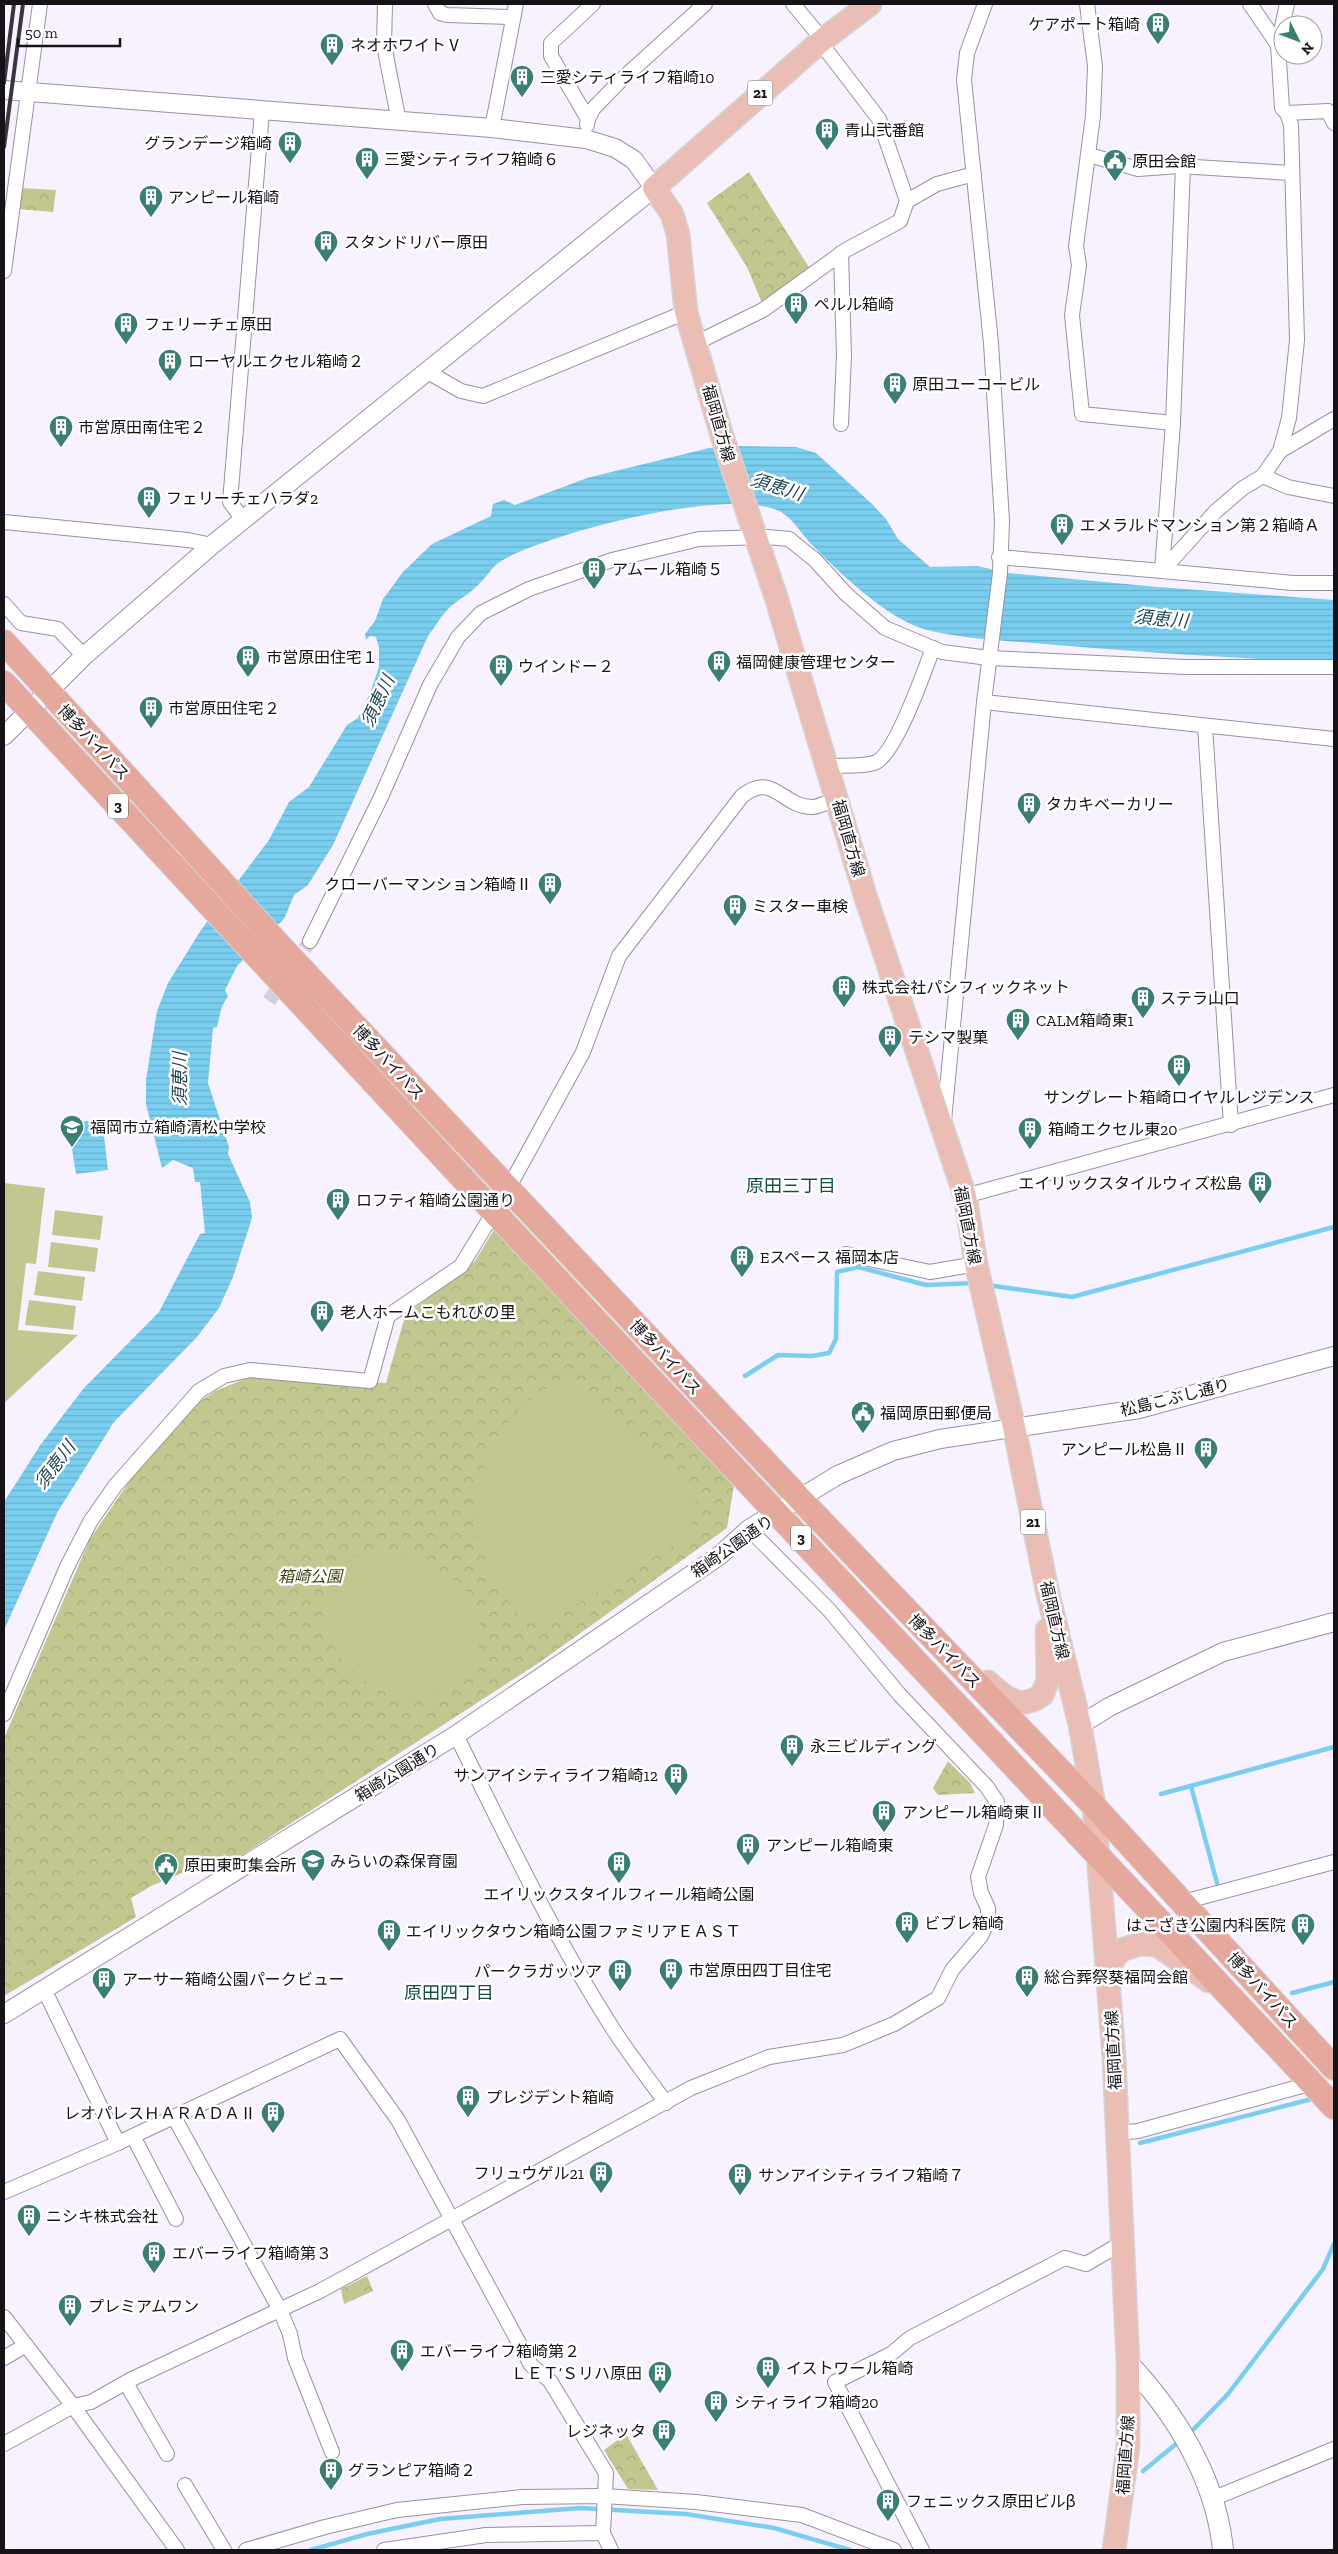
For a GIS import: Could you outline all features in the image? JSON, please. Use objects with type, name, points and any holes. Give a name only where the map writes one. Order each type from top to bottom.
[{"type":"highway","name":"博多バイパス","points":[[4,642],[48,693],[282,948],[800,1500],[1094,1806],[1334,2068]]},
{"type":"highway","name":"博多バイパス","points":[[4,683],[494,1212],[1334,2107]]},
{"type":"main road","name":"21","points":[[654,188],[821,41],[870,4]]},
{"type":"main road","name":"福岡直方線","points":[[654,188],[672,214],[678,234],[686,312],[722,436],[776,597],[838,798],[866,898],[965,1196],[976,1264],[1014,1427],[1047,1590],[1080,1725],[1094,1806],[1096,1852],[1107,1966],[1128,2363],[1128,2446],[1114,2550]]},
{"type":"main road","points":[[872,1574],[919,1614],[1011,1702],[1024,1703],[1036,1700],[1046,1688],[1048,1680],[1047,1590]]},
{"type":"main road","points":[[1107,1966],[1121,1950],[1140,1944],[1157,1945],[1227,1992]]},
{"type":"main road","points":[[1128,2363],[1152,2389],[1176,2422],[1212,2499],[1223,2550]]},
{"type":"street","points":[[4,271],[40,4]]},
{"type":"street","points":[[385,4],[384,45],[399,122]]},
{"type":"street","points":[[435,4],[440,13],[447,15],[514,10],[492,128]]},
{"type":"street","points":[[588,119],[551,56],[551,43],[592,4]]},
{"type":"street","points":[[586,139],[588,119],[593,109],[621,80],[705,4]]},
{"type":"street","points":[[696,342],[763,310],[841,253],[900,221],[906,210],[907,202],[879,119],[793,4]]},
{"type":"street","points":[[943,1129],[984,702],[1000,573],[999,557],[1002,521],[991,343],[964,80],[967,53],[985,4]]},
{"type":"street","points":[[1087,4],[1095,66],[1089,155],[1077,231],[1076,246],[1079,265],[1072,315],[1082,414],[1172,423]]},
{"type":"street","points":[[1250,4],[1273,38]]},
{"type":"street","points":[[1162,571],[1216,511],[1243,488],[1263,476],[1280,451],[1289,418],[1296,340],[1291,125],[1287,113],[1282,108],[1279,65]]},
{"type":"street","points":[[4,90],[492,128],[586,139],[615,148],[634,160],[654,188],[212,545],[84,656],[4,736]]},
{"type":"street","points":[[243,520],[230,502],[262,111]]},
{"type":"street","points":[[1287,113],[1328,111],[1334,123]]},
{"type":"street","points":[[1089,155],[1138,169],[1183,166],[1291,173]]},
{"type":"street","points":[[1162,571],[1172,423],[1183,166]]},
{"type":"street","points":[[907,202],[937,184],[974,174]]},
{"type":"street","points":[[841,253],[844,355],[841,424]]},
{"type":"street","points":[[426,371],[461,391],[484,396],[686,312]]},
{"type":"street","points":[[1280,451],[1334,419]]},
{"type":"street","points":[[1263,476],[1288,486],[1334,496]]},
{"type":"street","points":[[4,522],[188,540],[212,545]]},
{"type":"street","points":[[310,941],[382,797],[430,686],[458,637],[481,612],[529,589],[612,560],[699,539],[753,531],[789,539],[815,560],[846,594],[885,628],[942,652],[990,658],[1186,667],[1334,667]]},
{"type":"street","points":[[999,557],[1293,583],[1334,584]]},
{"type":"street","points":[[4,604],[21,623],[58,629],[84,656]]},
{"type":"street","points":[[828,766],[876,763],[888,752],[920,686],[933,648]]},
{"type":"street","points":[[984,702],[1334,739]]},
{"type":"street","points":[[1205,726],[1232,1125]]},
{"type":"street","points":[[4,1714],[67,1567],[90,1522],[115,1486],[199,1391],[224,1376],[250,1370],[370,1380],[388,1316],[460,1266],[508,1189],[583,1052],[619,956],[742,796],[753,787],[765,786],[803,806],[814,807],[838,798]]},
{"type":"street","points":[[965,1196],[1232,1125],[1334,1095]]},
{"type":"street","points":[[846,1254],[930,1272],[976,1264]]},
{"type":"street","name":"松島こぶし通り","points":[[800,1500],[838,1475],[894,1451],[940,1439],[1139,1409],[1334,1356]]},
{"type":"street","name":"箱崎公園通り","points":[[4,2014],[456,1735],[719,1556],[750,1529],[800,1500]]},
{"type":"street","points":[[4,2444],[73,2406],[91,2402],[126,2383],[280,2310],[454,2219],[691,2088],[769,2057],[843,2045],[919,2010],[938,1998],[952,1970],[981,1936],[988,1920],[988,1908],[981,1893],[978,1877],[996,1824],[997,1802],[987,1787],[899,1694],[830,1612],[750,1529]]},
{"type":"street","points":[[1080,1725],[1110,1707],[1223,1652],[1334,1622]]},
{"type":"street","points":[[456,1735],[511,1847],[584,1982],[614,2030],[666,2103]]},
{"type":"street","points":[[1183,1902],[1334,1862]]},
{"type":"street","points":[[44,1989],[118,2143]]},
{"type":"street","points":[[4,2192],[134,2136],[340,2039],[398,2120],[454,2219],[531,2365],[550,2381],[606,2473],[604,2529],[611,2550]]},
{"type":"street","points":[[1117,2133],[1138,2131],[1312,2083]]},
{"type":"street","points":[[174,2117],[280,2310],[290,2334],[295,2358],[332,2452]]},
{"type":"street","points":[[134,2136],[176,2219]]},
{"type":"street","points":[[922,2550],[834,2382],[891,2354],[910,2338],[1064,2258],[1086,2264],[1122,2243]]},
{"type":"street","points":[[4,2317],[73,2406],[177,2550]]},
{"type":"street","points":[[4,2358],[26,2346]]},
{"type":"street","points":[[126,2383],[167,2454]]},
{"type":"street","points":[[1212,2499],[1334,2449]]},
{"type":"street","points":[[185,2485],[224,2550]]},
{"type":"street","points":[[246,2550],[325,2527],[397,2510],[522,2497],[696,2502],[802,2515],[894,2550]]},
{"type":"street","points":[[384,2550],[486,2535],[604,2529]]},
{"type":"green space","points":[[749,172],[810,269],[762,303],[747,267],[707,203]]},
{"type":"green space","points":[[21,188],[56,190],[53,212],[18,209]]},
{"type":"green space","points":[[4,1183],[45,1188],[36,1264],[26,1263],[18,1330],[78,1335],[4,1403]]},
{"type":"green space","points":[[55,1210],[103,1216],[100,1240],[52,1235]]},
{"type":"green space","name":"箱崎公園","points":[[494,1230],[734,1485],[727,1528],[540,1662],[216,1872],[194,1868],[151,1886],[131,1898],[136,1917],[4,1996],[4,1738],[90,1539],[131,1479],[199,1402],[215,1391],[255,1375],[386,1383],[405,1316],[475,1261]]},
{"type":"green space","points":[[51,1242],[98,1248],[95,1272],[48,1267]]},
{"type":"green space","points":[[38,1271],[85,1277],[82,1301],[34,1295]]},
{"type":"green space","points":[[29,1300],[76,1306],[73,1330],[25,1325]]},
{"type":"green space","points":[[563,1378],[579,1381],[697,1502],[688,1536],[541,1626],[524,1621],[494,1584],[478,1538],[477,1489],[493,1443],[522,1405]]},
{"type":"green space","points":[[383,1548],[439,1569],[467,1592],[476,1607],[480,1625],[479,1647],[475,1661],[458,1683],[432,1696],[410,1699],[387,1693],[363,1680],[343,1661],[330,1639],[323,1616],[324,1593],[334,1573],[353,1557]]},
{"type":"green space","points":[[948,1761],[970,1783],[975,1793],[938,1795],[933,1788]]},
{"type":"green space","points":[[367,2276],[373,2291],[344,2304],[341,2289]]},
{"type":"green space","points":[[626,2434],[658,2490],[628,2489],[604,2450]]},
{"type":"water","name":"須恵川","points":[[735,446],[796,447],[816,453],[872,504],[886,519],[898,539],[930,567],[977,566],[1008,573],[1158,587],[1334,600],[1334,663],[1160,653],[1007,641],[958,636],[927,630],[897,617],[867,596],[815,548],[786,515],[757,505],[723,504],[683,508],[640,516],[558,538],[524,550],[498,563],[483,581],[449,608],[428,636],[333,845],[308,885],[294,895],[284,919],[237,966],[225,990],[228,996],[222,1006],[217,1027],[213,1028],[208,1083],[229,1147],[228,1154],[250,1202],[252,1218],[233,1277],[219,1308],[197,1337],[114,1422],[57,1513],[4,1630],[4,1502],[41,1444],[84,1388],[159,1312],[200,1234],[205,1233],[200,1182],[195,1182],[193,1168],[173,1160],[162,1168],[146,1104],[146,1080],[157,1011],[168,983],[201,930],[269,840],[289,802],[309,787],[347,725],[358,718],[370,693],[379,667],[379,647],[376,637],[370,636],[366,640],[365,634],[375,621],[383,599],[403,572],[432,544],[491,516],[493,504],[504,500],[515,505],[587,478],[709,448]]},
{"type":"water","points":[[102,1119],[108,1170],[76,1174],[68,1124]]},
{"type":"waterway","points":[[987,1285],[1072,1297],[1334,1227]]},
{"type":"waterway","points":[[745,1376],[778,1355],[812,1356],[829,1353],[836,1339],[837,1272],[858,1267],[926,1285],[975,1283]]},
{"type":"waterway","points":[[1161,1794],[1334,1747]]},
{"type":"waterway","points":[[1191,1786],[1217,1883]]},
{"type":"waterway","points":[[1292,1993],[1334,1982]]},
{"type":"waterway","points":[[1140,2143],[1316,2098]]},
{"type":"waterway","points":[[1189,2434],[1228,2394],[1323,2269],[1334,2244]]},
{"type":"waterway","points":[[1143,2471],[1181,2440]]},
{"type":"waterway","points":[[311,2550],[367,2534],[440,2519],[580,2508],[686,2514],[774,2528],[850,2550]]},
{"type":"tunnel","points":[[269,1001],[310,941]]},
{"type":"railway","points":[[4,83],[14,4]]},
{"type":"railway","points":[[4,147],[23,4]]},
{"type":"place","name":"ケアポート箱崎","points":[[1158,45]]},
{"type":"place","name":"ネオホワイトⅤ","points":[[332,66]]},
{"type":"place","name":"三愛シティライフ箱崎10","points":[[522,98]]},
{"type":"place","name":"青山弐番館","points":[[827,151]]},
{"type":"place","name":"グランデージ箱崎","points":[[290,164]]},
{"type":"place","name":"三愛シティライフ箱崎６","points":[[367,180]]},
{"type":"place","name":"原田会館","points":[[1115,182]]},
{"type":"place","name":"アンピール箱崎","points":[[151,218]]},
{"type":"place","name":"スタンドリバー原田","points":[[326,263]]},
{"type":"place","name":"ペルル箱崎","points":[[796,325]]},
{"type":"place","name":"フェリーチェ原田","points":[[126,345]]},
{"type":"place","name":"ローヤルエクセル箱崎２","points":[[170,382]]},
{"type":"place","name":"原田ユーコービル","points":[[895,405]]},
{"type":"place","name":"市営原田南住宅２","points":[[61,448]]},
{"type":"place","name":"フェリーチェハラダ2","points":[[149,519]]},
{"type":"place","name":"エメラルドマンション第２箱崎Ａ","points":[[1062,546]]},
{"type":"place","name":"アムール箱崎５","points":[[594,590]]},
{"type":"place","name":"市営原田住宅１","points":[[248,678]]},
{"type":"place","name":"福岡健康管理センター","points":[[719,683]]},
{"type":"place","name":"ウインドー２","points":[[501,687]]},
{"type":"place","name":"市営原田住宅２","points":[[151,729]]},
{"type":"place","name":"タカキベーカリー","points":[[1029,825]]},
{"type":"place","name":"クローバーマンション箱崎Ⅱ","points":[[550,905]]},
{"type":"place","name":"ミスター車検","points":[[735,927]]},
{"type":"place","name":"株式会社パシフィックネット","points":[[844,1008]]},
{"type":"place","name":"ステラ山口","points":[[1143,1019]]},
{"type":"place","name":"CALM箱崎東1","points":[[1018,1041]]},
{"type":"place","name":"テシマ製菓","points":[[890,1058]]},
{"type":"place","name":"サングレート箱崎ロイヤルレジデンス","points":[[1179,1087]]},
{"type":"place","name":"福岡市立箱崎清松中学校","points":[[72,1148]]},
{"type":"place","name":"箱崎エクセル東20","points":[[1030,1150]]},
{"type":"place","name":"エイリックスタイルウィズ松島","points":[[1260,1204]]},
{"type":"place","name":"ロフティ箱崎公園通り","points":[[338,1221]]},
{"type":"place","name":"Eスペース 福岡本店","points":[[742,1278]]},
{"type":"place","name":"老人ホームこもれびの里","points":[[322,1333]]},
{"type":"place","name":"福岡原田郵便局","points":[[863,1434]]},
{"type":"place","name":"アンピール松島Ⅱ","points":[[1206,1470]]},
{"type":"place","name":"永三ビルディング","points":[[792,1767]]},
{"type":"place","name":"サンアイシティライフ箱崎12","points":[[676,1796]]},
{"type":"place","name":"アンピール箱崎東Ⅱ","points":[[884,1833]]},
{"type":"place","name":"アンピール箱崎東","points":[[748,1866]]},
{"type":"place","name":"みらいの森保育園","points":[[313,1882]]},
{"type":"place","name":"エイリックスタイルフィール箱崎公園","points":[[619,1884]]},
{"type":"place","name":"原田東町集会所","points":[[166,1886]]},
{"type":"place","name":"ビブレ箱崎","points":[[907,1944]]},
{"type":"place","name":"はこざき公園内科医院","points":[[1303,1946]]},
{"type":"place","name":"エイリックタウン箱崎公園ファミリアＥＡＳＴ","points":[[389,1952]]},
{"type":"place","name":"市営原田四丁目住宅","points":[[671,1991]]},
{"type":"place","name":"パークラガッツア","points":[[620,1992]]},
{"type":"place","name":"総合葬祭葵福岡会館","points":[[1027,1998]]},
{"type":"place","name":"アーサー箱崎公園パークビュー","points":[[104,2000]]},
{"type":"place","name":"プレジデント箱崎","points":[[468,2118]]},
{"type":"place","name":"レオパレスＨＡＲＡＤＡⅡ","points":[[273,2134]]},
{"type":"place","name":"フリュウゲル21","points":[[601,2194]]},
{"type":"place","name":"サンアイシティライフ箱崎７","points":[[740,2196]]},
{"type":"place","name":"ニシキ株式会社","points":[[29,2237]]},
{"type":"place","name":"エバーライフ箱崎第３","points":[[154,2274]]},
{"type":"place","name":"プレミアムワン","points":[[70,2327]]},
{"type":"place","name":"エバーライフ箱崎第２","points":[[402,2372]]},
{"type":"place","name":"イストワール箱崎","points":[[768,2389]]},
{"type":"place","name":"ＬＥＴ’Ｓリハ原田","points":[[660,2394]]},
{"type":"place","name":"シティライフ箱崎20","points":[[716,2423]]},
{"type":"place","name":"レジネッタ","points":[[664,2452]]},
{"type":"place","name":"グランピア箱崎２","points":[[331,2491]]},
{"type":"place","name":"フェニックス原田ビルβ","points":[[888,2522]]},
{"type":"district","name":"原田三丁目","points":[[791,1186]]},
{"type":"district","name":"原田四丁目","points":[[449,1993]]}]
